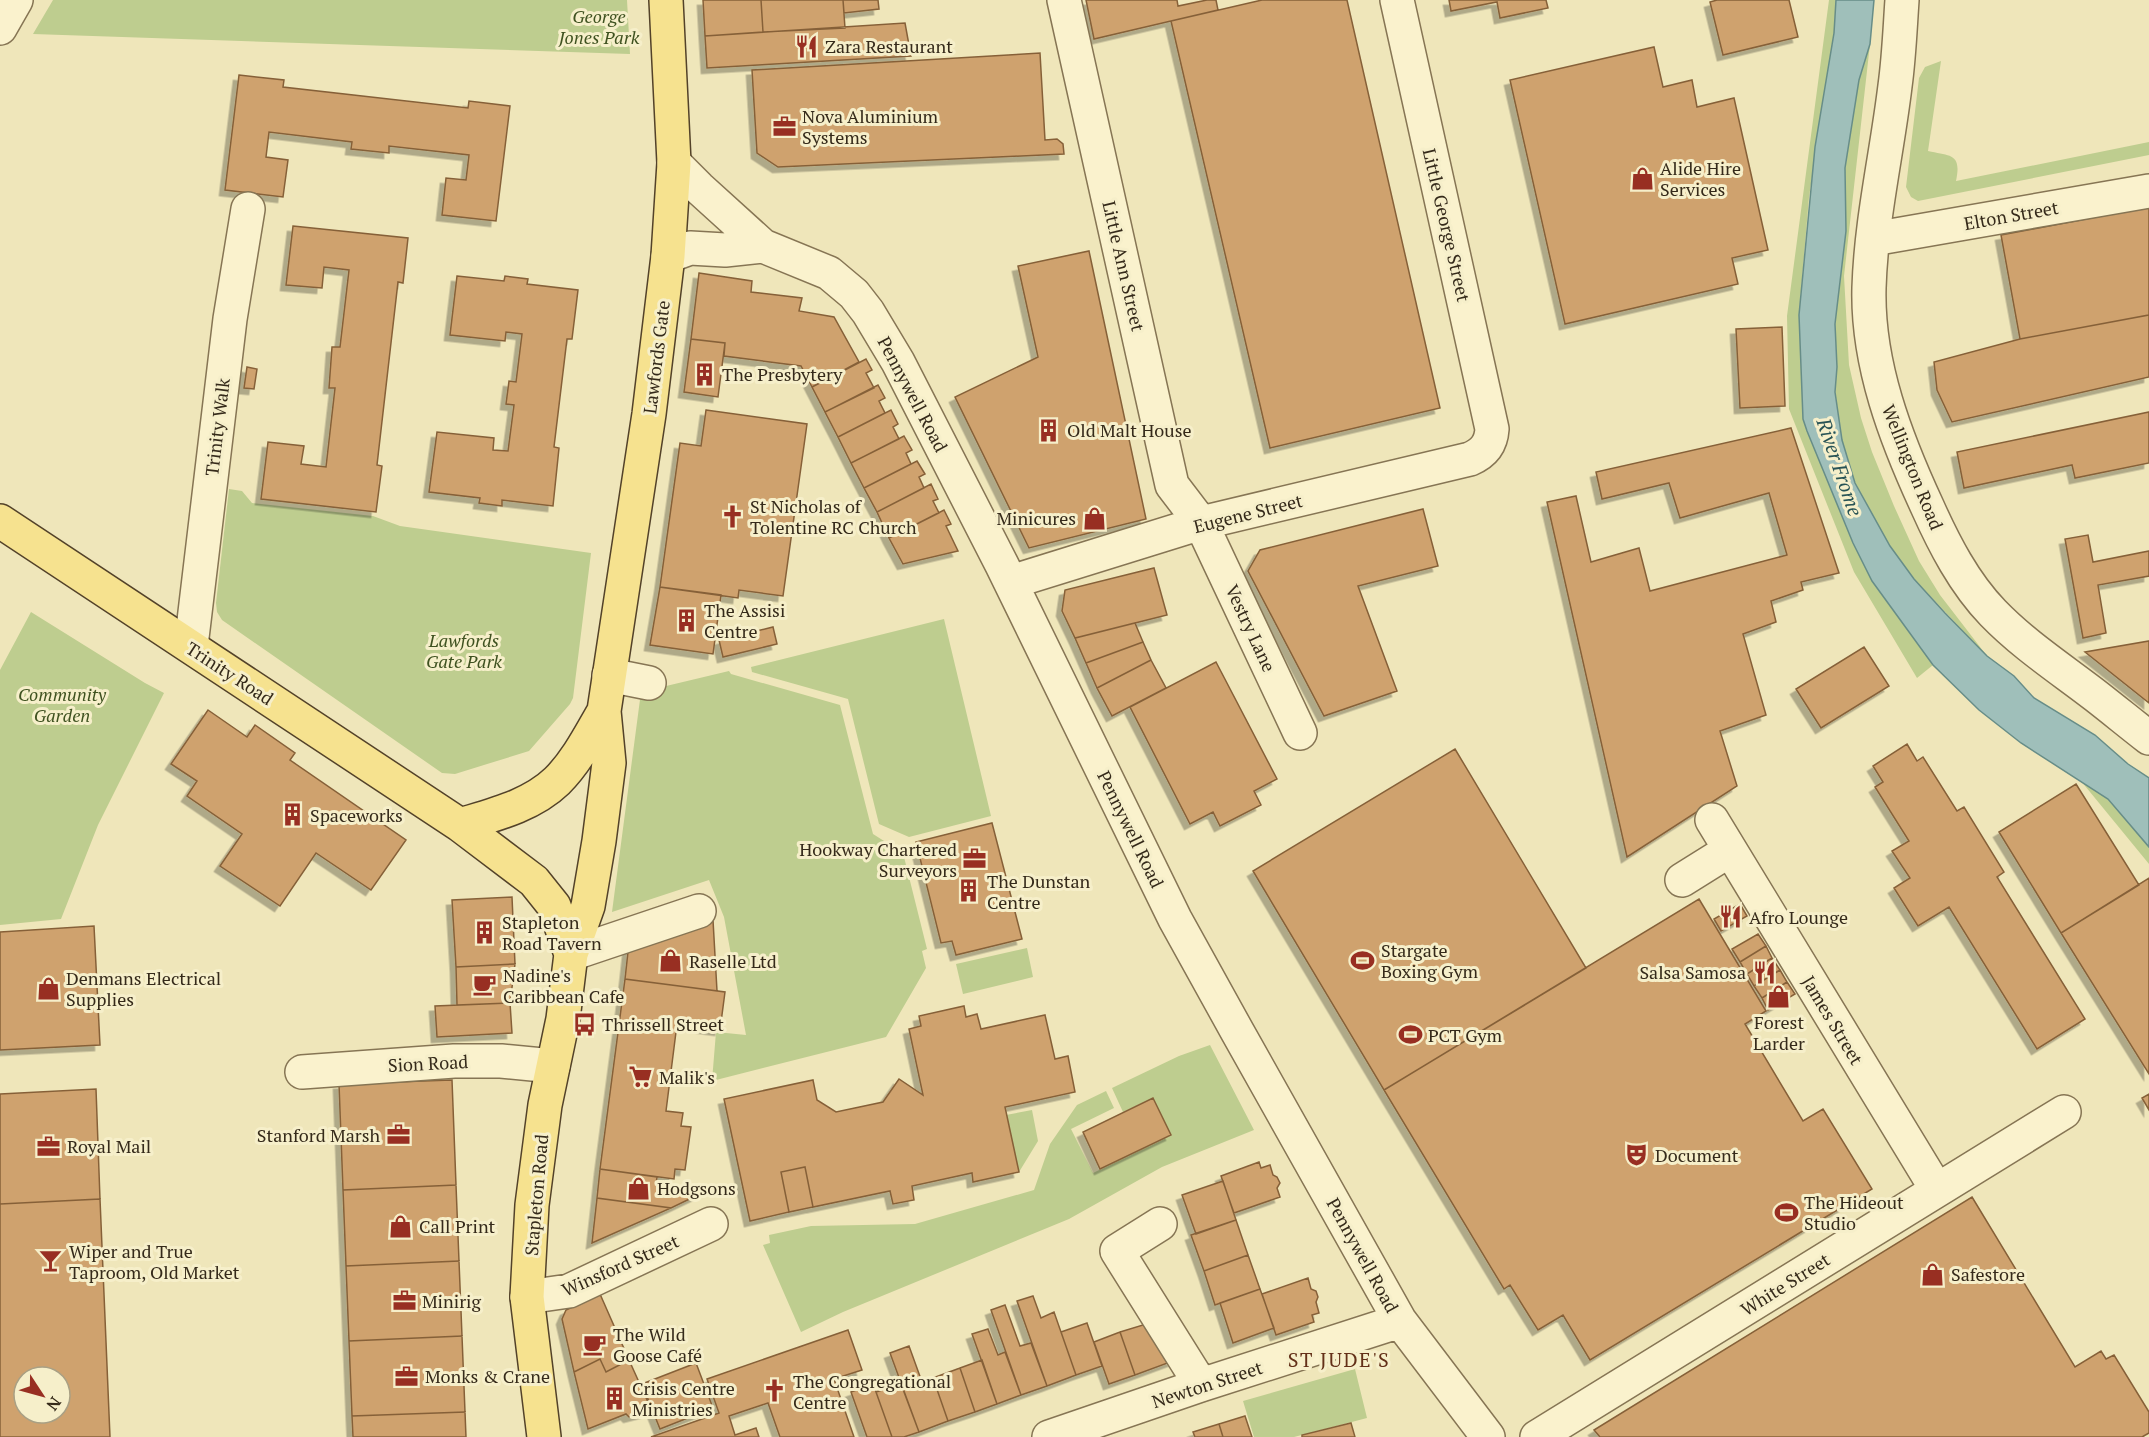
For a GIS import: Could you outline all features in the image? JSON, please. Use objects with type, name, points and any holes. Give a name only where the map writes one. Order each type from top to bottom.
[{"type":"main road","name":"Lawfords Gate","points":[[604,711],[649,414],[668,256],[674,163],[666,0]]},
{"type":"main road","name":"Trinity Road","points":[[0,521],[460,825],[534,881],[554,906],[571,954]]},
{"type":"main road","points":[[460,825],[509,810],[536,797],[557,781],[578,754],[604,711]]},
{"type":"main road","points":[[571,954],[588,906],[600,830],[609,763],[604,711]]},
{"type":"main road","name":"Stapleton Road","points":[[544,1437],[527,1297],[532,1205],[545,1105],[563,1019],[571,954]]},
{"type":"street","points":[[0,28],[16,0]]},
{"type":"street","name":"Little Ann Street","points":[[1064,0],[1172,485],[1201,523]]},
{"type":"street","name":"Little George Street","points":[[1397,0],[1492,429],[1491,438],[1485,449]]},
{"type":"street","name":"Wellington Road","points":[[1902,0],[1895,86],[1873,239],[1869,290],[1871,330],[1876,362],[1893,425],[1940,537],[1975,591],[1992,612],[2042,656],[2149,738]]},
{"type":"street","name":"Pennywell Road","points":[[674,163],[763,246],[829,273],[854,294],[868,312],[898,362],[1011,582],[1175,919],[1400,1321],[1473,1431]]},
{"type":"street","name":"Elton Street","points":[[1873,239],[2149,191]]},
{"type":"street","name":"Trinity Walk","points":[[190,646],[230,319],[248,209]]},
{"type":"street","name":"Pennywell Road","points":[[668,256],[690,248],[725,250],[763,246]]},
{"type":"street","name":"Eugene Street","points":[[1011,582],[1201,523],[1470,459],[1485,449]]},
{"type":"street","name":"Vestry Lane","points":[[1201,523],[1300,733]]},
{"type":"street","points":[[609,675],[649,683]]},
{"type":"street","name":"James Street","points":[[1712,820],[1937,1190]]},
{"type":"street","points":[[1682,880],[1730,850]]},
{"type":"street","points":[[571,954],[699,911]]},
{"type":"street","name":"Sion Road","points":[[303,1072],[454,1060],[501,1061],[553,1066]]},
{"type":"street","name":"White Street","points":[[1537,1437],[2064,1113]]},
{"type":"street","name":"Winsford Street","points":[[527,1297],[569,1291],[711,1224]]},
{"type":"street","points":[[1160,1224],[1117,1251],[1201,1385]]},
{"type":"street","name":"Newton Street","points":[[1048,1437],[1400,1321]]},
{"type":"green space","name":"George Jones Park","points":[[53,0],[627,0],[630,54],[33,34]]},
{"type":"green space","points":[[1829,0],[1836,0],[1834,33],[1809,197],[1799,315],[1803,419],[1853,543],[1872,581],[1933,665],[1917,678],[1854,572],[1789,409],[1787,316]]},
{"type":"green space","points":[[1870,44],[1844,276],[1849,365],[1861,418],[1872,452],[1919,561],[1940,595],[1987,656],[1914,579],[1890,546],[1855,483],[1842,440],[1835,391],[1837,367],[1835,324],[1846,231],[1845,168],[1859,80]]},
{"type":"green space","points":[[1941,61],[1928,151],[1948,155],[1956,161],[1956,181],[2149,142],[2149,155],[1918,201],[1911,197],[1906,187],[1919,78],[1925,67]]},
{"type":"green space","name":"Lawfords Gate Park","points":[[229,489],[242,491],[252,503],[373,516],[400,526],[591,553],[573,698],[570,704],[529,751],[455,774],[442,773],[222,620],[217,612],[216,603]]},
{"type":"green space","name":"Community Garden","points":[[31,612],[164,693],[98,825],[61,919],[0,925],[0,670]]},
{"type":"green space","points":[[944,619],[991,816],[909,837],[879,824],[848,699],[752,672],[751,667]]},
{"type":"green space","points":[[729,671],[731,674],[840,705],[873,834],[903,853],[927,949],[922,951],[926,968],[886,1037],[712,1081],[716,1032],[746,1035],[724,917],[709,880],[612,912],[641,692]]},
{"type":"green space","points":[[2081,781],[2108,799],[2149,847],[2149,864]]},
{"type":"green space","points":[[1027,948],[1033,977],[963,994],[956,964]]},
{"type":"green space","points":[[1210,1045],[1254,1130],[1162,1167],[1069,1219],[843,1312],[801,1332],[763,1245],[770,1243],[769,1235],[811,1226],[915,1224],[1034,1190],[1050,1144],[1077,1105],[1106,1091],[1114,1108],[1071,1129],[1093,1173],[1171,1135],[1153,1098],[1123,1112],[1112,1088],[1179,1056]]},
{"type":"green space","points":[[1032,1110],[1038,1141],[1019,1172],[1006,1115]]},
{"type":"green space","points":[[1355,1369],[1367,1418],[1294,1437],[1254,1437],[1243,1401]]},
{"type":"water","name":"River Frome","points":[[1836,0],[1874,0],[1870,44],[1859,80],[1845,168],[1846,231],[1835,324],[1837,367],[1835,392],[1842,440],[1855,483],[1890,546],[1914,579],[1987,656],[2014,676],[2034,698],[2095,735],[2128,764],[2149,778],[2149,847],[2108,799],[2021,743],[1979,710],[1933,665],[1872,581],[1853,543],[1807,431],[1803,419],[1799,315],[1815,147],[1834,33]]},
{"type":"building","points":[[703,0],[761,0],[763,32],[705,36]]},
{"type":"building","points":[[761,0],[843,0],[845,28],[763,32]]},
{"type":"building","points":[[843,0],[878,0],[879,9],[844,13]]},
{"type":"building","points":[[1086,0],[1177,0],[1178,6],[1216,0],[1218,10],[1094,39]]},
{"type":"building","points":[[1262,0],[1347,0],[1440,408],[1270,448],[1171,21]]},
{"type":"building","points":[[1449,0],[1546,0],[1548,8],[1500,18],[1497,2],[1451,11]]},
{"type":"building","points":[[1717,0],[1789,0],[1798,37],[1723,55],[1710,2]]},
{"type":"building","name":"Zara Restaurant","points":[[905,23],[911,56],[707,68],[705,36]]},
{"type":"building","name":"Alide Hire Services","points":[[1654,47],[1663,87],[1692,80],[1697,107],[1734,98],[1768,250],[1732,258],[1738,284],[1565,324],[1510,80]]},
{"type":"building","points":[[1040,53],[1045,140],[1057,139],[1063,144],[1064,154],[778,167],[757,153],[752,70]]},
{"type":"building","points":[[239,75],[284,80],[283,87],[468,108],[469,101],[510,106],[496,221],[442,215],[446,178],[466,180],[469,155],[389,146],[389,153],[351,149],[352,142],[269,132],[266,157],[288,160],[283,197],[225,190]]},
{"type":"building","points":[[2149,207],[2149,315],[2020,339],[2001,235]]},
{"type":"building","points":[[293,226],[408,238],[403,283],[398,282],[377,465],[382,466],[376,512],[261,499],[268,442],[304,446],[301,464],[326,467],[335,388],[329,388],[332,347],[340,347],[349,270],[324,267],[322,288],[286,285]]},
{"type":"building","name":"Old Malt House","points":[[1089,251],[1146,519],[1029,548],[955,397],[1038,357],[1018,266]]},
{"type":"building","points":[[699,273],[752,281],[751,292],[802,298],[799,311],[834,317],[859,362],[812,387],[801,366],[724,356],[725,343],[691,339]]},
{"type":"building","points":[[457,276],[504,281],[505,276],[528,279],[527,284],[578,290],[572,339],[567,339],[554,447],[559,448],[553,506],[502,500],[502,506],[479,503],[480,498],[429,492],[437,432],[494,438],[493,450],[508,451],[514,405],[506,404],[509,381],[516,382],[522,334],[506,332],[505,341],[450,335]]},
{"type":"building","points":[[2149,315],[2149,377],[1952,422],[1937,390],[1934,362],[2020,339]]},
{"type":"building","points":[[1782,327],[1785,406],[1740,408],[1736,329]]},
{"type":"building","name":"The Presbytery","points":[[691,339],[725,343],[718,397],[684,392]]},
{"type":"building","points":[[866,359],[872,370],[866,373],[874,388],[825,412],[812,387]]},
{"type":"building","points":[[247,367],[257,369],[254,389],[244,388]]},
{"type":"building","points":[[878,385],[885,398],[879,401],[885,413],[838,437],[825,412]]},
{"type":"building","name":"St Nicholas of Tolentine RC Church","points":[[706,410],[807,424],[783,596],[739,590],[738,598],[660,587],[680,443],[701,446]]},
{"type":"building","points":[[891,410],[898,424],[893,427],[899,439],[851,463],[838,437]]},
{"type":"building","points":[[2149,412],[2149,463],[2075,478],[2072,465],[1964,488],[1957,452]]},
{"type":"building","points":[[1791,428],[1839,573],[1801,582],[1803,590],[1771,601],[1776,622],[1743,634],[1766,715],[1720,731],[1737,786],[1627,857],[1547,502],[1576,496],[1591,562],[1639,548],[1650,591],[1787,555],[1769,493],[1680,518],[1669,483],[1602,499],[1596,472]]},
{"type":"building","points":[[904,436],[912,450],[906,453],[911,464],[864,488],[851,463]]},
{"type":"building","points":[[917,461],[925,474],[919,477],[924,488],[877,512],[864,488]]},
{"type":"building","points":[[931,484],[938,499],[933,501],[939,513],[889,538],[877,512]]},
{"type":"building","points":[[1423,509],[1438,566],[1358,586],[1397,691],[1324,716],[1248,571],[1260,550]]},
{"type":"building","points":[[944,510],[951,524],[946,526],[958,551],[903,564],[889,538]]},
{"type":"building","points":[[2088,535],[2093,562],[2149,551],[2149,576],[2098,585],[2106,633],[2083,638],[2065,539]]},
{"type":"building","points":[[1154,568],[1167,615],[1075,638],[1062,611],[1065,590]]},
{"type":"building","name":"The Assisi Centre","points":[[660,587],[721,595],[713,654],[650,645]]},
{"type":"building","points":[[1135,623],[1143,642],[1086,663],[1075,638]]},
{"type":"building","points":[[773,627],[777,644],[723,657],[719,640]]},
{"type":"building","points":[[2149,641],[2149,703],[2085,652]]},
{"type":"building","points":[[1143,642],[1151,660],[1097,688],[1086,663]]},
{"type":"building","points":[[1864,647],[1889,686],[1821,728],[1796,689]]},
{"type":"building","points":[[1151,660],[1166,688],[1112,716],[1097,688]]},
{"type":"building","points":[[1216,662],[1277,779],[1254,791],[1261,805],[1220,826],[1213,812],[1190,824],[1130,707]]},
{"type":"building","name":"Spaceworks","points":[[208,710],[247,737],[255,725],[295,753],[290,760],[406,840],[371,890],[316,853],[280,906],[220,866],[242,834],[187,796],[197,781],[171,764]]},
{"type":"building","points":[[1907,744],[1917,761],[1923,757],[1957,811],[1964,807],[2004,872],[1997,877],[2085,1019],[2037,1049],[1949,907],[1918,926],[1894,888],[1910,878],[1892,851],[1909,841],[1875,787],[1883,782],[1873,766]]},
{"type":"building","points":[[1455,749],[1586,968],[1384,1090],[1253,871]]},
{"type":"building","points":[[2076,784],[2139,885],[2061,933],[1999,832]]},
{"type":"building","name":"The Dunstan Centre","points":[[992,823],[1022,939],[956,955],[952,941],[941,943],[916,842]]},
{"type":"building","points":[[2149,878],[2149,1074],[2061,933]]},
{"type":"building","name":"Stapleton Road Tavern","points":[[512,897],[515,964],[456,967],[452,900]]},
{"type":"building","name":"Document","points":[[1699,899],[1766,1011],[1745,1024],[1803,1121],[1823,1109],[1872,1189],[1590,1360],[1563,1315],[1538,1330],[1510,1285],[1504,1289],[1384,1090]]},
{"type":"building","points":[[1740,904],[1747,916],[1721,931],[1714,919]]},
{"type":"building","name":"Raselle Ltd","points":[[713,920],[717,991],[625,979],[629,943]]},
{"type":"building","name":"Denmans Electrical Supplies","points":[[94,926],[100,1045],[0,1050],[0,932]]},
{"type":"building","points":[[1758,934],[1766,946],[1740,962],[1732,949]]},
{"type":"building","points":[[1766,946],[1772,958],[1747,974],[1740,962]]},
{"type":"building","points":[[1772,958],[1780,970],[1754,986],[1747,974]]},
{"type":"building","name":"Nadine's Caribbean Cafe","points":[[515,964],[510,1003],[457,1005],[456,967]]},
{"type":"building","points":[[1780,970],[1787,982],[1762,998],[1754,986]]},
{"type":"building","name":"Malik's","points":[[625,979],[725,992],[720,1030],[677,1024],[666,1111],[683,1113],[681,1126],[691,1127],[685,1170],[675,1169],[674,1179],[600,1169]]},
{"type":"building","points":[[1787,982],[1795,994],[1768,1010],[1762,998]]},
{"type":"building","points":[[510,1003],[512,1033],[437,1037],[435,1006]]},
{"type":"building","points":[[964,1006],[966,1017],[977,1014],[981,1029],[1045,1015],[1055,1059],[1068,1056],[1075,1092],[1005,1107],[1019,1172],[973,1182],[972,1173],[912,1186],[914,1200],[893,1204],[890,1191],[813,1207],[805,1167],[781,1172],[789,1212],[750,1221],[724,1099],[813,1080],[817,1100],[836,1112],[883,1102],[899,1079],[923,1095],[909,1029],[921,1026],[919,1016]]},
{"type":"building","name":"Stanford Marsh","points":[[452,1080],[456,1185],[343,1190],[339,1084]]},
{"type":"building","name":"Royal Mail","points":[[96,1089],[100,1199],[0,1204],[0,1094]]},
{"type":"building","points":[[2149,1094],[2149,1110],[2142,1098]]},
{"type":"building","points":[[1153,1098],[1171,1135],[1100,1169],[1083,1132]]},
{"type":"building","points":[[1259,1162],[1261,1168],[1270,1165],[1273,1175],[1280,1183],[1277,1188],[1280,1197],[1234,1213],[1221,1176]]},
{"type":"building","points":[[805,1167],[813,1207],[789,1212],[781,1172]]},
{"type":"building","name":"Hodgsons","points":[[600,1169],[657,1177],[656,1184],[704,1192],[671,1208],[597,1198]]},
{"type":"building","points":[[1223,1181],[1236,1220],[1196,1234],[1182,1195]]},
{"type":"building","name":"Call Print","points":[[456,1185],[459,1261],[346,1266],[343,1190]]},
{"type":"building","name":"Safestore","points":[[1972,1197],[2075,1367],[2101,1351],[2106,1359],[2114,1355],[2149,1412],[2149,1433],[2142,1437],[1600,1437],[1594,1430]]},
{"type":"building","points":[[597,1198],[671,1208],[592,1243]]},
{"type":"building","name":"Wiper and True Taproom, Old Market","points":[[100,1199],[110,1437],[0,1437],[0,1204]]},
{"type":"building","points":[[1236,1220],[1248,1255],[1204,1271],[1191,1235]]},
{"type":"building","points":[[1248,1255],[1260,1289],[1215,1305],[1204,1271]]},
{"type":"building","name":"Minirig","points":[[459,1261],[462,1336],[349,1341],[346,1266]]},
{"type":"building","points":[[1308,1278],[1311,1289],[1316,1291],[1318,1297],[1316,1302],[1319,1313],[1312,1315],[1314,1322],[1276,1335],[1262,1294]]},
{"type":"building","points":[[1260,1289],[1274,1328],[1233,1343],[1220,1303]]},
{"type":"building","name":"The Wild Goose Café","points":[[600,1294],[629,1360],[606,1372],[600,1359],[574,1372],[562,1319],[566,1310]]},
{"type":"building","points":[[1033,1296],[1041,1318],[1054,1312],[1076,1375],[1047,1386],[1017,1301]]},
{"type":"building","points":[[1005,1305],[1020,1346],[1031,1343],[1047,1386],[1021,1395],[991,1310]]},
{"type":"building","points":[[1087,1323],[1102,1366],[1076,1375],[1061,1332]]},
{"type":"building","points":[[1146,1324],[1173,1361],[1135,1375],[1120,1332]]},
{"type":"building","points":[[988,1329],[998,1355],[1005,1352],[1021,1395],[997,1404],[972,1334]]},
{"type":"building","name":"The Congregational Centre","points":[[848,1330],[862,1370],[834,1379],[854,1437],[780,1437],[768,1403],[729,1416],[735,1435],[756,1428],[759,1437],[651,1437],[719,1413],[707,1379]]},
{"type":"building","points":[[1120,1332],[1135,1375],[1109,1384],[1094,1342]]},
{"type":"building","name":"Monks & Crane","points":[[462,1336],[465,1412],[352,1416],[349,1341]]},
{"type":"building","points":[[909,1346],[922,1382],[933,1378],[948,1421],[919,1432],[890,1353]]},
{"type":"building","name":"Crisis Centre Ministries","points":[[600,1359],[606,1372],[629,1360],[652,1411],[629,1417],[626,1414],[588,1429],[574,1372]]},
{"type":"building","points":[[982,1360],[997,1404],[975,1412],[960,1368]]},
{"type":"building","points":[[696,1363],[713,1408],[660,1429],[642,1384]]},
{"type":"building","points":[[960,1368],[975,1412],[948,1421],[933,1378]]},
{"type":"building","points":[[873,1384],[892,1437],[867,1437],[851,1392]]},
{"type":"building","points":[[901,1384],[919,1432],[904,1437],[892,1437],[876,1392]]},
{"type":"building","points":[[465,1412],[466,1437],[353,1437],[352,1416]]},
{"type":"building","points":[[1245,1416],[1252,1437],[1223,1437],[1219,1424]]},
{"type":"building","points":[[1351,1423],[1355,1437],[1302,1437],[1302,1435]]},
{"type":"building","points":[[1219,1424],[1223,1437],[1195,1437],[1193,1432]]},
{"type":"place","name":"Zara Restaurant","points":[[807,46]]},
{"type":"place","name":"Nova Aluminium Systems","points":[[784,126]]},
{"type":"place","name":"Alide Hire Services","points":[[1642,178]]},
{"type":"place","name":"The Presbytery","points":[[704,374]]},
{"type":"place","name":"Old Malt House","points":[[1049,430]]},
{"type":"place","name":"St Nicholas of Tolentine RC Church","points":[[732,516]]},
{"type":"place","name":"Minicures","points":[[1094,518]]},
{"type":"place","name":"The Assisi Centre","points":[[686,620]]},
{"type":"place","name":"Spaceworks","points":[[292,815]]},
{"type":"place","name":"Hookway Chartered Surveyors","points":[[975,859]]},
{"type":"place","name":"The Dunstan Centre","points":[[969,891]]},
{"type":"place","name":"Afro Lounge","points":[[1731,917]]},
{"type":"place","name":"Stapleton Road Tavern","points":[[484,932]]},
{"type":"place","name":"Stargate Boxing Gym","points":[[1363,960]]},
{"type":"place","name":"Raselle Ltd","points":[[671,961]]},
{"type":"place","name":"Salsa Samosa","points":[[1764,972]]},
{"type":"place","name":"Nadine's Caribbean Cafe","points":[[485,985]]},
{"type":"place","name":"Denmans Electrical Supplies","points":[[48,988]]},
{"type":"place","name":"Forest Larder","points":[[1779,996]]},
{"type":"place","name":"Thrissell Street","points":[[584,1024]]},
{"type":"place","name":"PCT Gym","points":[[1410,1035]]},
{"type":"place","name":"Malik's","points":[[641,1077]]},
{"type":"place","name":"Stanford Marsh","points":[[398,1135]]},
{"type":"place","name":"Royal Mail","points":[[49,1146]]},
{"type":"place","name":"Document","points":[[1637,1155]]},
{"type":"place","name":"Hodgsons","points":[[639,1188]]},
{"type":"place","name":"The Hideout Studio","points":[[1786,1212]]},
{"type":"place","name":"Call Print","points":[[401,1226]]},
{"type":"place","name":"Wiper and True Taproom, Old Market","points":[[51,1261]]},
{"type":"place","name":"Safestore","points":[[1933,1274]]},
{"type":"place","name":"Minirig","points":[[404,1301]]},
{"type":"place","name":"The Wild Goose Café","points":[[595,1344]]},
{"type":"place","name":"Monks & Crane","points":[[407,1376]]},
{"type":"place","name":"The Congregational Centre","points":[[775,1391]]},
{"type":"place","name":"Crisis Centre Ministries","points":[[614,1398]]},
{"type":"district","name":"ST JUDE'S","points":[[1339,1359]]}]
